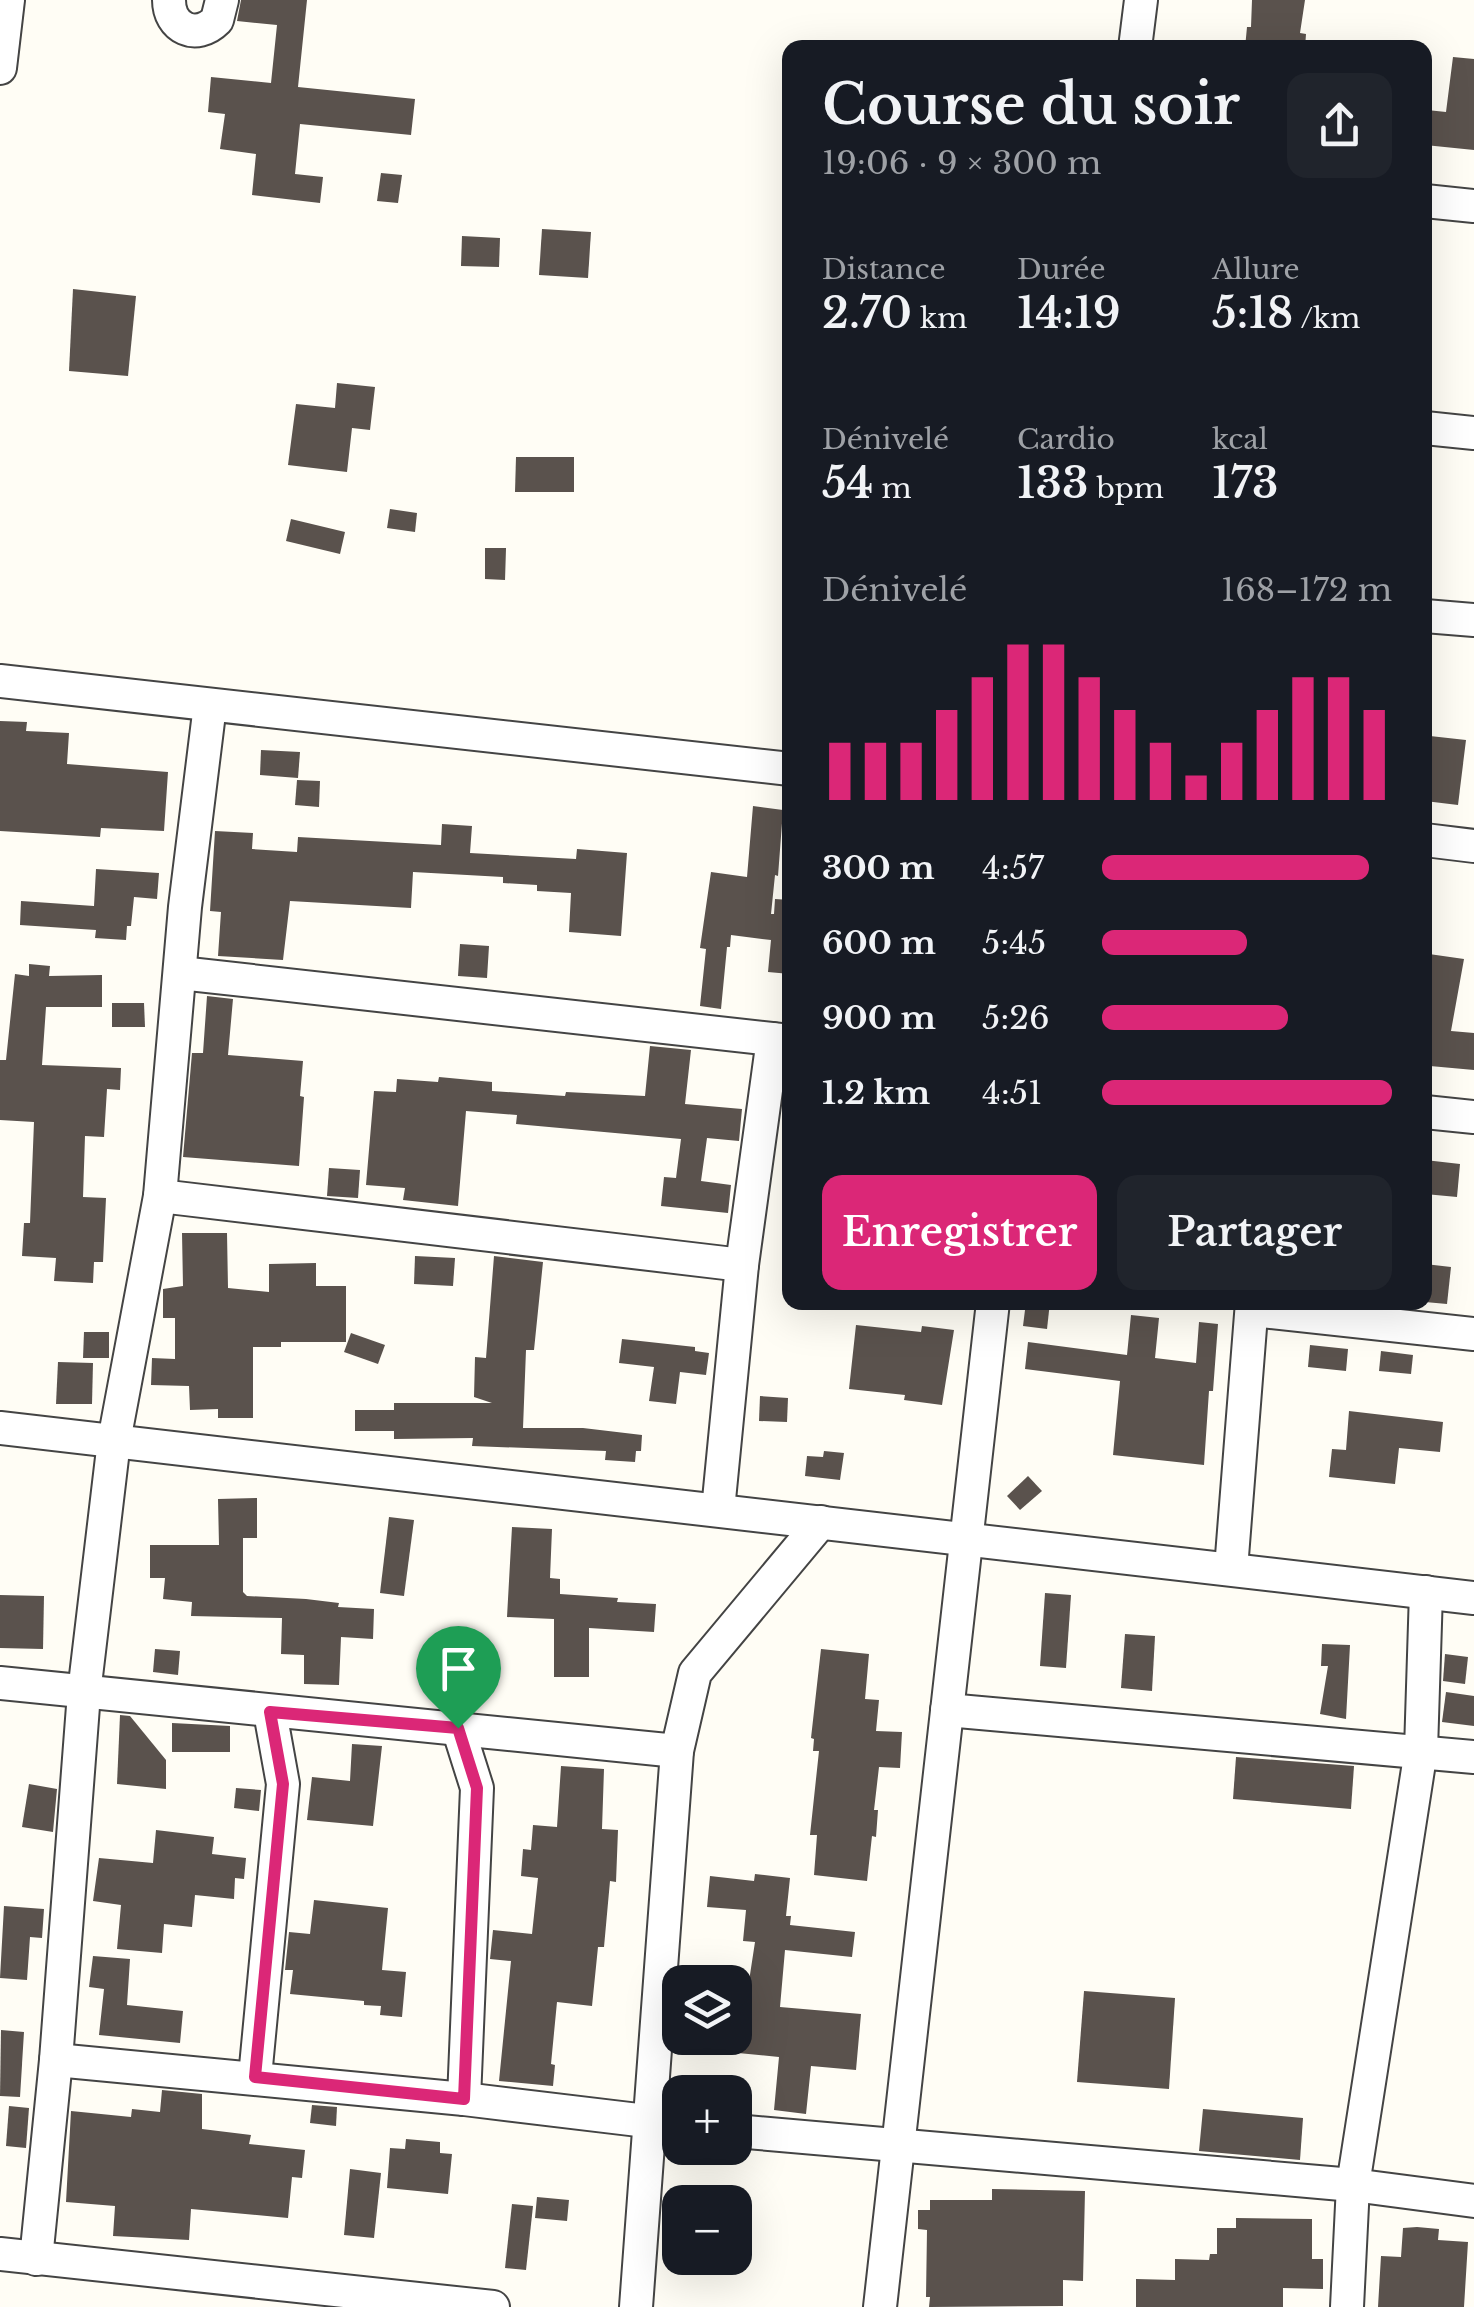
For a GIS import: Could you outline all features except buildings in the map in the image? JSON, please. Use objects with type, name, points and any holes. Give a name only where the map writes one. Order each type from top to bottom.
[{"type":"street","points":[[0,68],[8,0]]},
{"type":"street","points":[[169,0],[176,23],[202,31],[217,20],[222,0]]},
{"type":"street","points":[[1136,40],[1141,0]]},
{"type":"street","points":[[1432,202],[1474,206]]},
{"type":"street","points":[[1432,429],[1474,433]]},
{"type":"street","points":[[1432,617],[1474,620]]},
{"type":"street","points":[[0,681],[782,768]]},
{"type":"street","points":[[36,2260],[56,2060],[84,1693],[114,1441],[160,1196],[210,705]]},
{"type":"street","points":[[1432,841],[1474,846]]},
{"type":"street","points":[[180,973],[782,1040],[742,1264],[718,1510]]},
{"type":"street","points":[[1432,1113],[1474,1118]]},
{"type":"street","points":[[160,1196],[742,1264]]},
{"type":"street","points":[[880,2307],[992,1310]]},
{"type":"street","points":[[1231,1570],[1252,1310]]},
{"type":"street","points":[[1284,1310],[1474,1334]]},
{"type":"street","points":[[0,1428],[1474,1598]]},
{"type":"street","points":[[667,2075],[678,1751],[694,1673],[820,1522]]},
{"type":"street","points":[[1347,2307],[1353,2185],[1421,1750],[1426,1592]]},
{"type":"street","points":[[0,1683],[678,1751]]},
{"type":"street","points":[[948,1710],[1474,1756]]},
{"type":"street","points":[[255,2077],[283,1784],[270,1712]]},
{"type":"street","points":[[458,1728],[477,1788],[464,2099]]},
{"type":"street","points":[[56,2060],[255,2077],[662,2124]]},
{"type":"street","points":[[752,2133],[1353,2185],[1474,2201]]},
{"type":"street","points":[[636,2307],[662,2143]]},
{"type":"street","points":[[0,2254],[364,2300],[492,2307]]},
{"type":"route","points":[[270,1712],[458,1728],[477,1788],[464,2099],[255,2077],[283,1784],[270,1712]]}]
